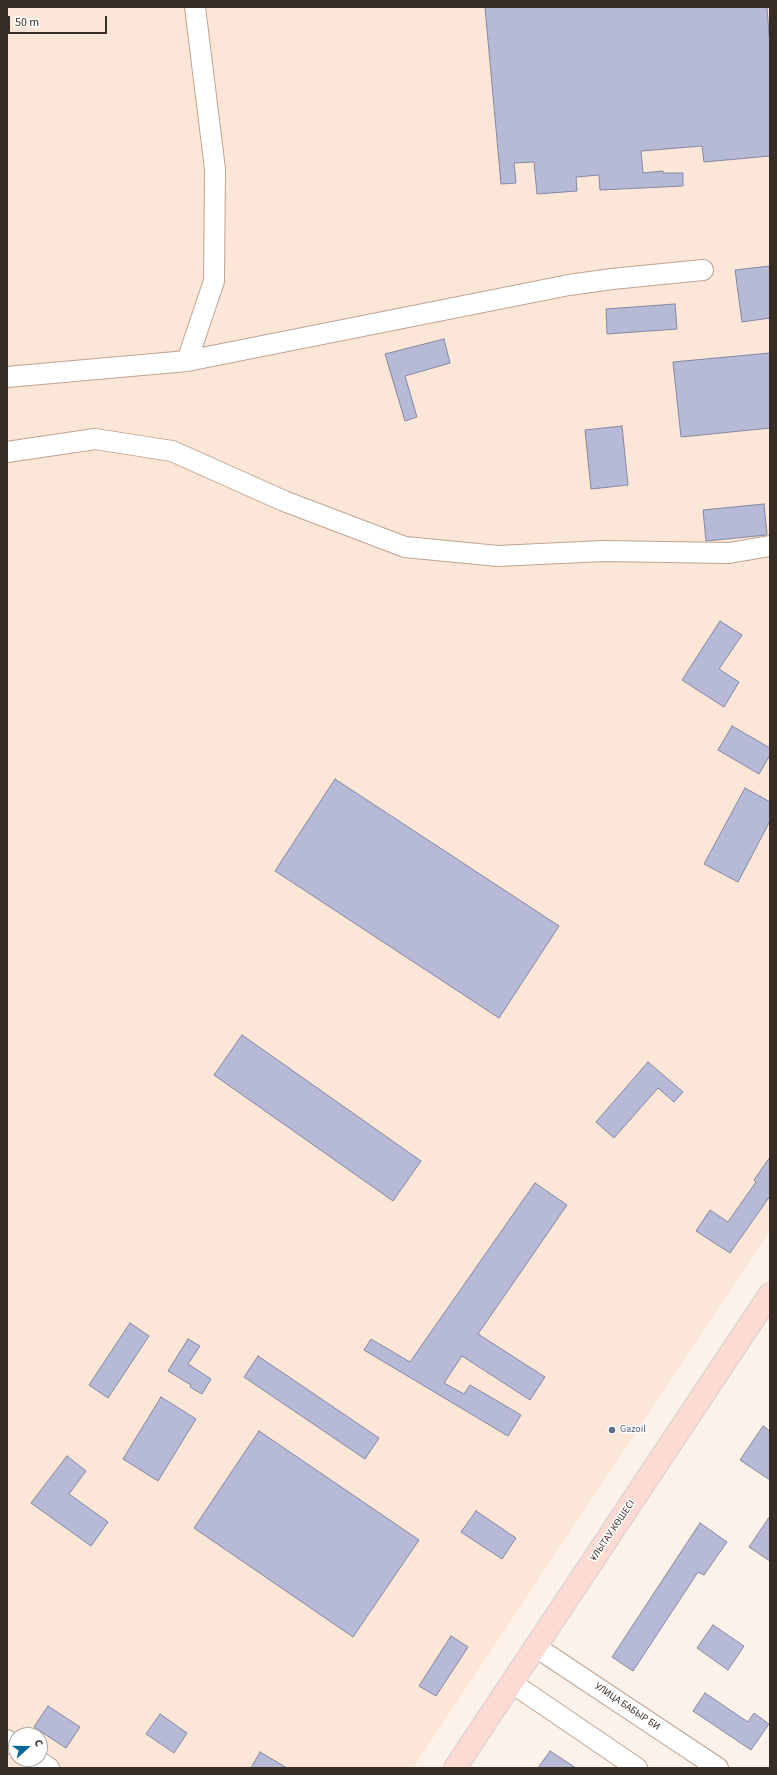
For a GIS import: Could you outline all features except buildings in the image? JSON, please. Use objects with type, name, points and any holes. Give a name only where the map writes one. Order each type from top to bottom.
[{"type":"main road","name":"ҰЛЫТАУ КӨШЕСІ","points":[[455,1768],[770,1294]]},
{"type":"street","points":[[187,361],[214,281],[215,169],[195,7]]},
{"type":"street","points":[[7,377],[187,361],[569,285],[612,279],[704,270]]},
{"type":"street","points":[[7,452],[95,440],[172,451],[284,501],[405,547],[498,556],[603,551],[729,554],[770,546]]},
{"type":"street","name":"УЛИЦА БАБЫР БИ","points":[[536,1647],[718,1768]]},
{"type":"street","points":[[512,1683],[637,1768]]},
{"type":"shaded area","points":[[7,7],[770,7],[770,1231],[413,1768],[7,1768]]},
{"type":"place","name":"Gazoil","points":[[612,1430]]}]
